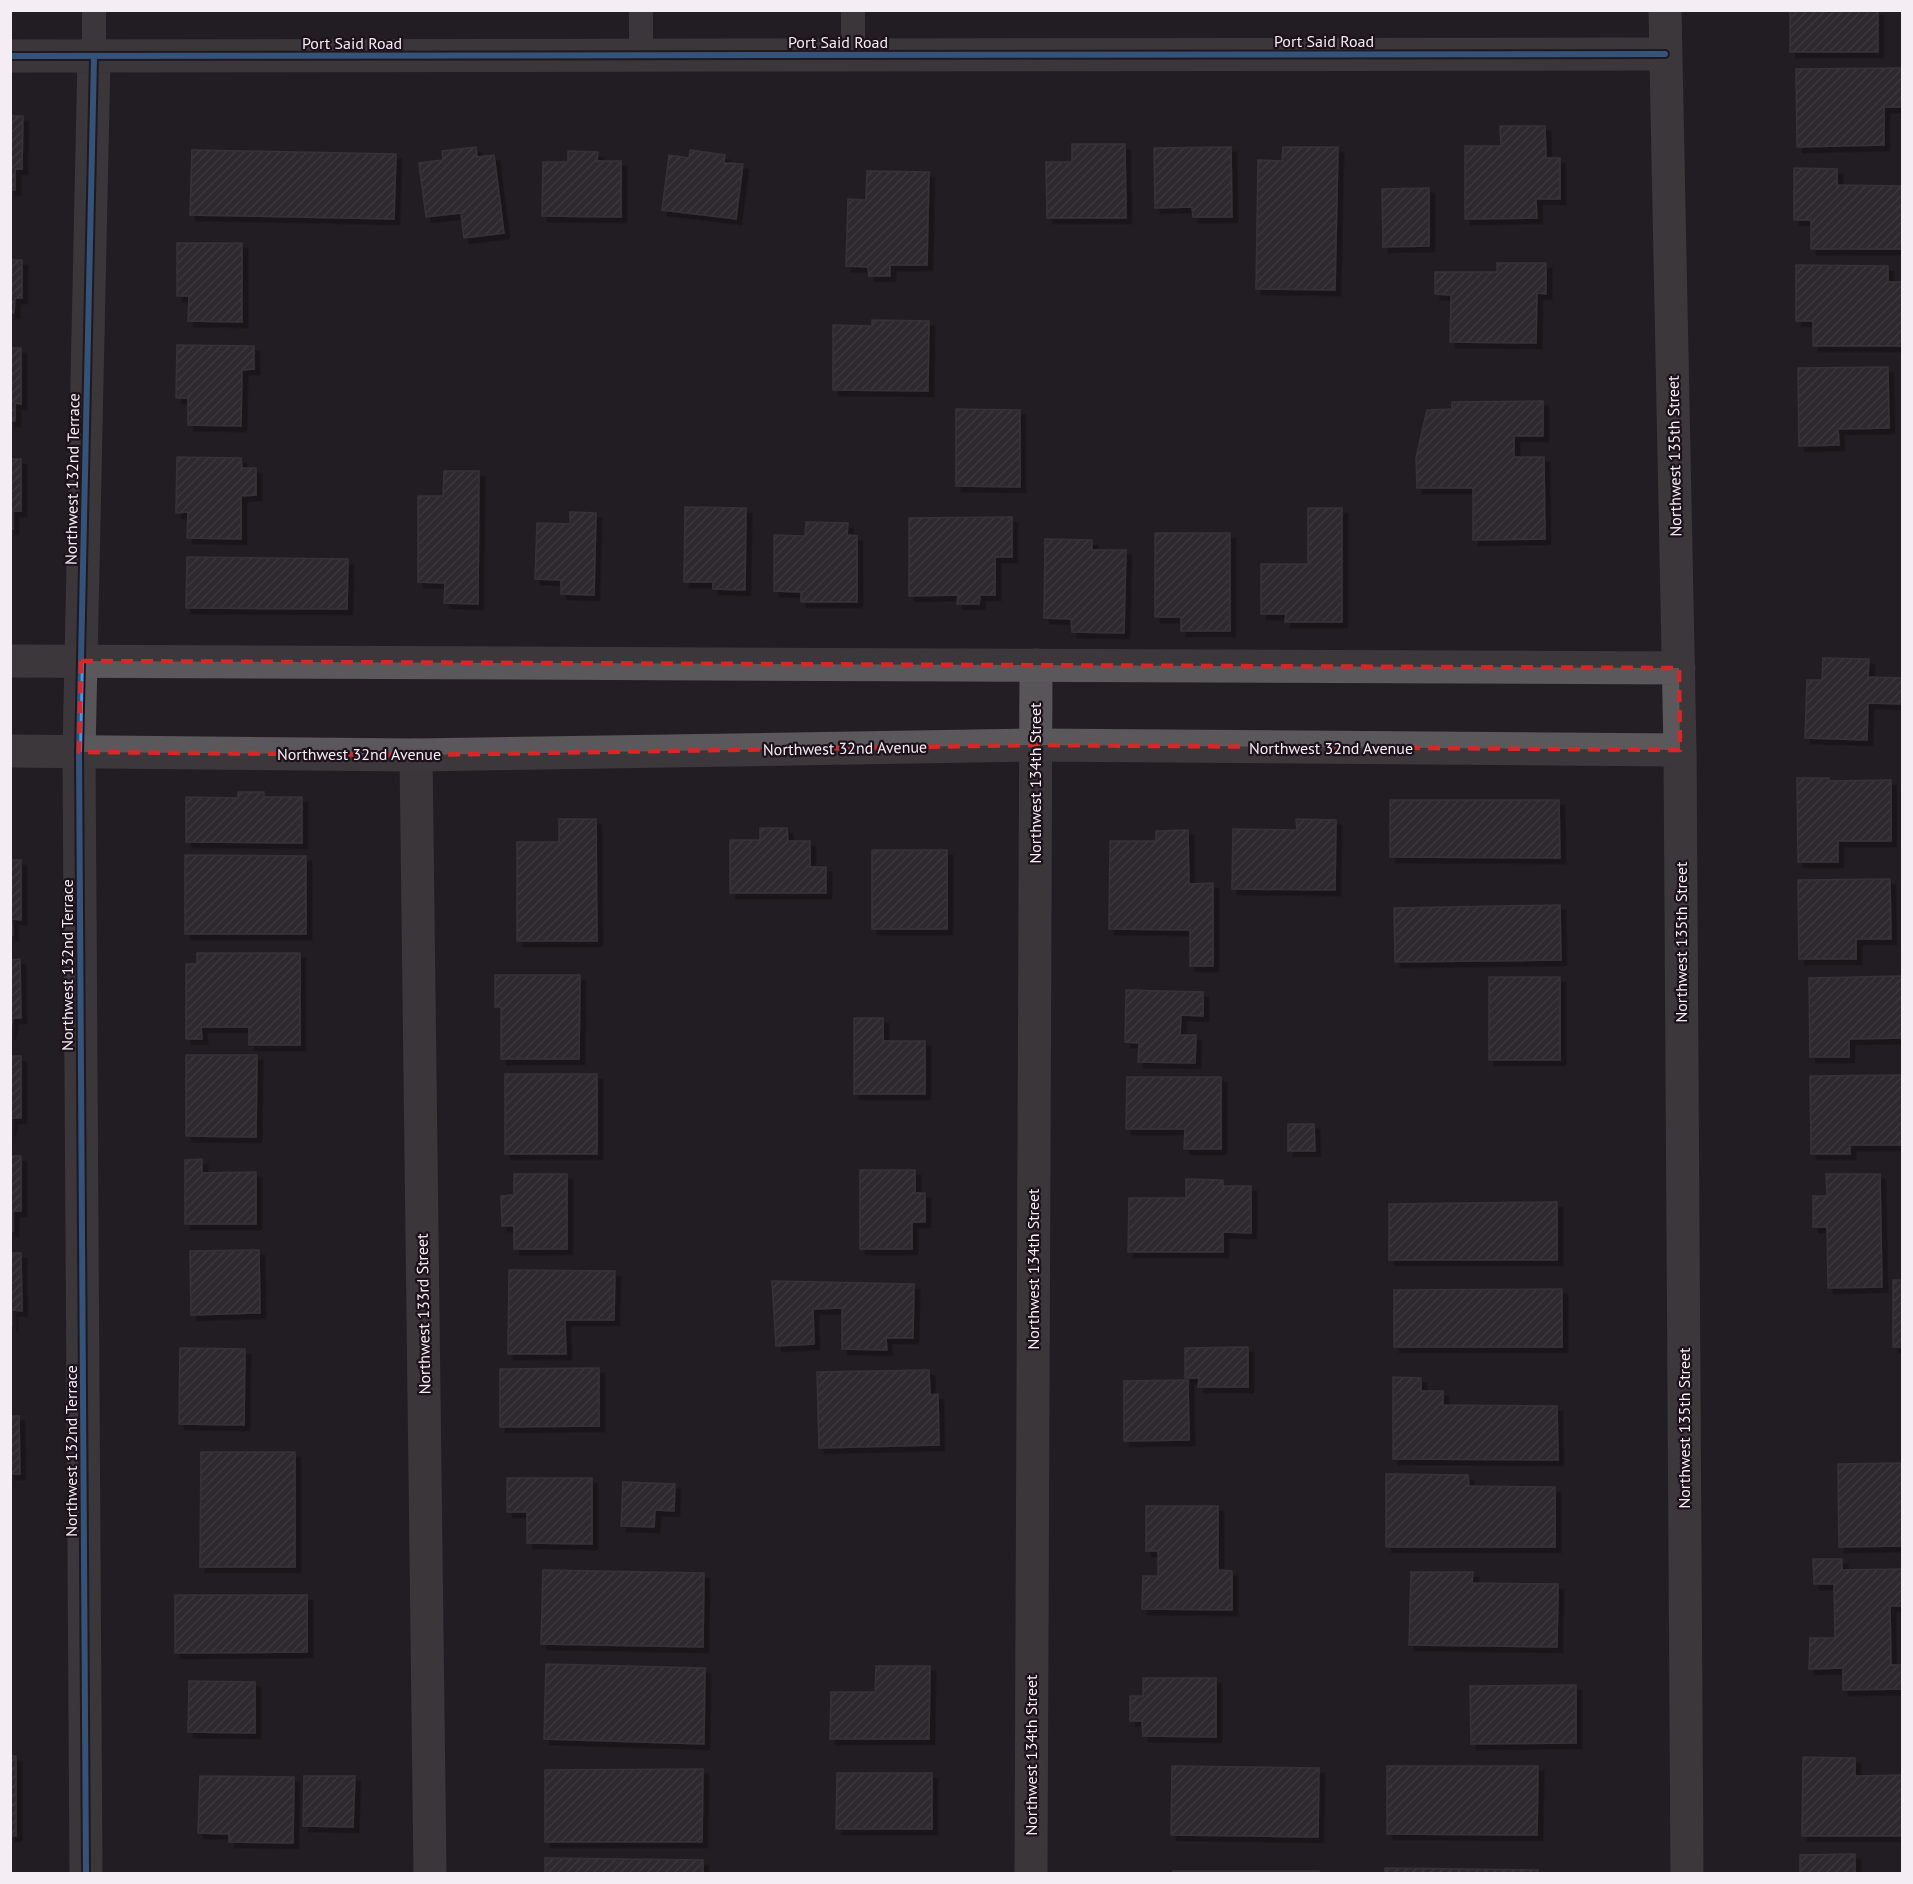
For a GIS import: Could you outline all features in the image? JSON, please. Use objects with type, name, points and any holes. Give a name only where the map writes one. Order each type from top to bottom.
[{"type":"main road","name":"Northwest 135th Street","points":[[1665,10],[1680,750],[1687,1874]]},
{"type":"main road","points":[[10,661],[1678,668]]},
{"type":"main road","name":"Northwest 32nd Avenue","points":[[10,751],[416,755],[1035,745],[1680,750]]},
{"type":"street","name":"Port Said Road","points":[[10,56],[1665,54]]},
{"type":"street","name":"Northwest 132nd Terrace","points":[[86,1874],[80,752],[94,57]]},
{"type":"street","name":"Northwest 134th Street","points":[[1031,1874],[1036,665]]},
{"type":"street","name":"Northwest 133rd Street","points":[[416,755],[430,1874]]},
{"type":"lane","points":[[94,10],[94,57]]},
{"type":"lane","points":[[641,10],[641,56]]},
{"type":"lane","points":[[853,10],[853,56]]},
{"type":"highlighted area","points":[[81,661],[1679,668],[1680,750],[1035,745],[416,755],[79,752]]},
{"type":"building","points":[[1790,10],[1878,10],[1878,52],[1790,52]]},
{"type":"building","points":[[1902,68],[1902,107],[1884,107],[1884,145],[1797,147],[1796,69]]},
{"type":"building","points":[[10,116],[23,116],[22,169],[15,169],[15,190],[10,190]]},
{"type":"building","points":[[1500,126],[1545,126],[1546,158],[1560,158],[1560,199],[1536,199],[1537,218],[1465,219],[1465,146],[1501,146]]},
{"type":"building","points":[[1072,144],[1125,144],[1126,218],[1047,218],[1046,162],[1072,162]]},
{"type":"building","points":[[476,147],[477,157],[494,155],[504,233],[464,238],[461,213],[426,217],[419,163],[443,160],[442,151]]},
{"type":"building","points":[[1231,147],[1232,217],[1193,217],[1192,207],[1155,208],[1154,148]]},
{"type":"building","points":[[1283,147],[1338,147],[1335,290],[1256,289],[1258,160],[1282,161]]},
{"type":"building","points":[[192,150],[396,154],[394,219],[190,215]]},
{"type":"building","points":[[690,150],[725,155],[724,163],[743,164],[736,219],[662,210],[669,155],[689,158]]},
{"type":"building","points":[[568,151],[598,152],[597,161],[621,161],[621,217],[542,216],[543,162],[568,162]]},
{"type":"building","points":[[1794,168],[1837,169],[1837,185],[1902,186],[1902,249],[1811,249],[1811,220],[1794,220]]},
{"type":"building","points":[[867,171],[929,172],[927,265],[890,265],[890,276],[869,276],[868,267],[846,266],[848,199],[866,200]]},
{"type":"building","points":[[1429,188],[1429,246],[1383,247],[1382,189]]},
{"type":"building","points":[[177,243],[242,243],[242,322],[188,321],[189,296],[177,296]]},
{"type":"building","points":[[10,260],[22,260],[22,298],[15,298],[14,313],[10,313]]},
{"type":"building","points":[[1497,263],[1546,263],[1546,294],[1537,293],[1536,343],[1450,342],[1451,295],[1435,294],[1435,272],[1497,272]]},
{"type":"building","points":[[1796,265],[1888,266],[1888,282],[1902,282],[1902,346],[1813,346],[1813,321],[1796,321]]},
{"type":"building","points":[[872,320],[929,321],[928,391],[833,390],[833,325],[872,326]]},
{"type":"building","points":[[177,345],[254,346],[254,369],[242,370],[241,426],[188,425],[188,398],[176,398]]},
{"type":"building","points":[[10,348],[21,348],[21,404],[15,403],[15,421],[10,421]]},
{"type":"building","points":[[1888,367],[1889,428],[1838,429],[1839,445],[1799,446],[1798,368]]},
{"type":"building","points":[[1543,401],[1543,436],[1514,436],[1514,457],[1544,457],[1545,539],[1473,540],[1473,488],[1417,488],[1416,458],[1427,410],[1452,409],[1452,402]]},
{"type":"building","points":[[956,409],[1020,410],[1020,487],[956,486]]},
{"type":"building","points":[[177,457],[241,458],[242,468],[256,468],[256,495],[241,496],[241,539],[187,538],[188,512],[176,513]]},
{"type":"building","points":[[10,459],[21,459],[21,511],[13,511],[13,529],[10,529]]},
{"type":"building","points":[[444,471],[479,471],[478,604],[444,603],[445,583],[418,582],[418,496],[443,496]]},
{"type":"building","points":[[685,507],[746,508],[745,590],[713,589],[713,582],[684,582]]},
{"type":"building","points":[[1308,508],[1342,508],[1342,622],[1285,622],[1286,614],[1261,614],[1261,564],[1308,564]]},
{"type":"building","points":[[570,512],[596,513],[594,595],[561,594],[561,580],[535,579],[537,523],[570,524]]},
{"type":"building","points":[[1012,517],[1012,557],[995,557],[995,595],[980,595],[979,604],[957,604],[958,595],[909,596],[909,518]]},
{"type":"building","points":[[806,522],[848,523],[847,535],[857,536],[857,602],[801,602],[801,592],[774,591],[774,535],[805,536]]},
{"type":"building","points":[[1155,533],[1230,533],[1230,631],[1181,631],[1181,617],[1155,617]]},
{"type":"building","points":[[1045,539],[1092,540],[1092,550],[1126,550],[1124,633],[1072,632],[1071,619],[1044,618]]},
{"type":"building","points":[[187,557],[348,559],[347,609],[186,608]]},
{"type":"building","points":[[1823,658],[1869,659],[1868,677],[1902,678],[1902,704],[1868,703],[1867,740],[1805,738],[1807,680],[1822,680]]},
{"type":"building","points":[[1797,778],[1829,778],[1829,781],[1891,780],[1891,841],[1838,841],[1838,862],[1798,862]]},
{"type":"building","points":[[238,792],[264,792],[264,797],[302,797],[302,843],[186,842],[186,797],[238,798]]},
{"type":"building","points":[[1390,800],[1559,800],[1560,858],[1390,857]]},
{"type":"building","points":[[559,819],[596,819],[597,941],[517,941],[517,842],[559,842]]},
{"type":"building","points":[[1296,819],[1336,820],[1335,890],[1232,889],[1233,829],[1297,830]]},
{"type":"building","points":[[760,828],[787,828],[788,841],[810,841],[810,867],[826,867],[826,893],[730,893],[730,840],[760,840]]},
{"type":"building","points":[[1188,830],[1189,884],[1213,883],[1213,966],[1190,966],[1190,930],[1109,929],[1110,841],[1156,841],[1156,831]]},
{"type":"building","points":[[872,850],[947,850],[947,929],[872,929]]},
{"type":"building","points":[[185,855],[306,856],[306,934],[185,934]]},
{"type":"building","points":[[10,860],[21,860],[21,920],[12,919],[13,935],[10,935]]},
{"type":"building","points":[[1890,879],[1891,939],[1856,939],[1856,959],[1799,959],[1798,880]]},
{"type":"building","points":[[1560,905],[1561,960],[1395,962],[1394,908]]},
{"type":"building","points":[[197,953],[300,953],[300,1045],[249,1045],[249,1027],[201,1027],[202,1039],[186,1039],[186,964],[197,964]]},
{"type":"building","points":[[20,959],[21,1018],[13,1018],[10,1034],[10,960]]},
{"type":"building","points":[[495,975],[580,975],[579,1059],[501,1059],[501,1007],[495,1007]]},
{"type":"building","points":[[1902,976],[1902,1038],[1849,1039],[1849,1057],[1810,1057],[1809,978]]},
{"type":"building","points":[[1489,977],[1560,977],[1560,1060],[1489,1060]]},
{"type":"building","points":[[1126,990],[1203,992],[1203,1016],[1181,1015],[1180,1035],[1196,1035],[1195,1063],[1138,1062],[1139,1043],[1125,1042]]},
{"type":"building","points":[[854,1018],[883,1018],[883,1041],[925,1041],[925,1094],[854,1094]]},
{"type":"building","points":[[186,1055],[257,1055],[256,1137],[186,1136]]},
{"type":"building","points":[[10,1056],[21,1056],[21,1118],[12,1118],[10,1131]]},
{"type":"building","points":[[505,1074],[597,1074],[597,1154],[505,1154]]},
{"type":"building","points":[[1902,1075],[1902,1145],[1850,1145],[1850,1154],[1811,1154],[1810,1076]]},
{"type":"building","points":[[1127,1077],[1221,1077],[1221,1149],[1184,1149],[1185,1129],[1126,1129]]},
{"type":"building","points":[[1288,1124],[1314,1124],[1315,1151],[1288,1151]]},
{"type":"building","points":[[10,1156],[21,1156],[21,1211],[13,1211],[13,1231],[10,1231]]},
{"type":"building","points":[[202,1159],[202,1173],[256,1172],[256,1224],[185,1224],[185,1160]]},
{"type":"building","points":[[860,1170],[915,1170],[915,1193],[925,1193],[925,1222],[912,1222],[912,1249],[860,1249]]},
{"type":"building","points":[[514,1174],[567,1174],[567,1249],[514,1249],[514,1226],[502,1226],[501,1196],[514,1195]]},
{"type":"building","points":[[1826,1174],[1880,1174],[1882,1287],[1828,1288],[1827,1227],[1813,1227],[1813,1196],[1827,1196]]},
{"type":"building","points":[[1186,1179],[1223,1180],[1223,1186],[1251,1186],[1251,1233],[1223,1232],[1223,1252],[1128,1252],[1129,1198],[1186,1198]]},
{"type":"building","points":[[1557,1202],[1557,1260],[1389,1260],[1389,1204]]},
{"type":"building","points":[[259,1250],[260,1313],[191,1315],[190,1251]]},
{"type":"building","points":[[10,1253],[21,1253],[22,1311],[12,1310],[12,1327]]},
{"type":"building","points":[[509,1270],[615,1271],[614,1320],[565,1320],[566,1354],[508,1354]]},
{"type":"building","points":[[1893,1280],[1902,1280],[1902,1347],[1893,1347]]},
{"type":"building","points":[[772,1281],[914,1284],[913,1338],[886,1338],[887,1350],[842,1349],[842,1308],[813,1309],[814,1344],[776,1346]]},
{"type":"building","points":[[1562,1289],[1562,1347],[1394,1347],[1394,1290]]},
{"type":"building","points":[[1248,1347],[1248,1387],[1198,1387],[1199,1378],[1185,1378],[1185,1348]]},
{"type":"building","points":[[180,1348],[245,1349],[244,1425],[179,1424]]},
{"type":"building","points":[[599,1368],[599,1426],[500,1427],[500,1369]]},
{"type":"building","points":[[929,1370],[930,1395],[938,1394],[939,1445],[819,1448],[817,1372]]},
{"type":"building","points":[[1393,1377],[1421,1378],[1421,1391],[1443,1391],[1443,1405],[1557,1406],[1558,1460],[1393,1459]]},
{"type":"building","points":[[1188,1380],[1189,1440],[1124,1441],[1124,1381]]},
{"type":"building","points":[[10,1416],[19,1416],[20,1474],[10,1474]]},
{"type":"building","points":[[201,1452],[295,1452],[295,1567],[200,1567]]},
{"type":"building","points":[[1902,1463],[1902,1546],[1839,1547],[1838,1464]]},
{"type":"building","points":[[1386,1474],[1468,1475],[1469,1486],[1555,1487],[1555,1547],[1386,1547]]},
{"type":"building","points":[[507,1478],[592,1478],[592,1544],[527,1543],[527,1512],[507,1512]]},
{"type":"building","points":[[623,1482],[675,1484],[674,1511],[655,1510],[654,1527],[621,1526]]},
{"type":"building","points":[[1146,1506],[1218,1506],[1218,1570],[1232,1571],[1232,1610],[1142,1609],[1143,1576],[1158,1576],[1158,1551],[1146,1551]]},
{"type":"building","points":[[1813,1559],[1842,1559],[1842,1570],[1902,1569],[1902,1606],[1890,1606],[1891,1665],[1902,1665],[1902,1689],[1843,1690],[1843,1668],[1809,1669],[1810,1638],[1835,1638],[1834,1584],[1814,1584]]},
{"type":"building","points":[[543,1570],[704,1573],[703,1647],[541,1644]]},
{"type":"building","points":[[1411,1572],[1473,1572],[1472,1583],[1558,1584],[1557,1647],[1409,1645]]},
{"type":"building","points":[[175,1595],[307,1595],[307,1652],[175,1653]]},
{"type":"building","points":[[546,1664],[705,1668],[704,1744],[544,1739]]},
{"type":"building","points":[[876,1666],[930,1666],[929,1739],[830,1739],[831,1692],[875,1692]]},
{"type":"building","points":[[1143,1678],[1216,1678],[1216,1737],[1143,1736],[1142,1721],[1130,1721],[1130,1696],[1143,1696]]},
{"type":"building","points":[[189,1681],[255,1682],[255,1733],[188,1732]]},
{"type":"building","points":[[1576,1685],[1576,1743],[1471,1744],[1470,1686]]},
{"type":"building","points":[[10,1756],[16,1756],[16,1836],[10,1836]]},
{"type":"building","points":[[1803,1757],[1855,1758],[1855,1776],[1902,1775],[1902,1836],[1802,1836]]},
{"type":"building","points":[[1172,1766],[1319,1768],[1318,1837],[1171,1835]]},
{"type":"building","points":[[1387,1766],[1538,1766],[1537,1835],[1387,1834]]},
{"type":"building","points":[[703,1769],[702,1842],[545,1842],[545,1770]]},
{"type":"building","points":[[837,1773],[932,1773],[932,1829],[836,1829]]},
{"type":"building","points":[[200,1776],[294,1777],[293,1843],[229,1842],[229,1834],[198,1833]]},
{"type":"building","points":[[304,1776],[355,1776],[353,1827],[303,1826]]},
{"type":"building","points":[[1855,1854],[1855,1874],[1800,1874],[1800,1855]]},
{"type":"building","points":[[545,1858],[703,1860],[703,1874],[545,1874]]},
{"type":"building","points":[[1385,1868],[1538,1870],[1538,1874],[1385,1874]]},
{"type":"building","points":[[1173,1871],[1319,1871],[1319,1874],[1174,1874]]},
{"type":"cycle path","points":[[10,56],[1665,54]]},
{"type":"cycle path","points":[[86,1874],[79,752],[94,57]]}]
